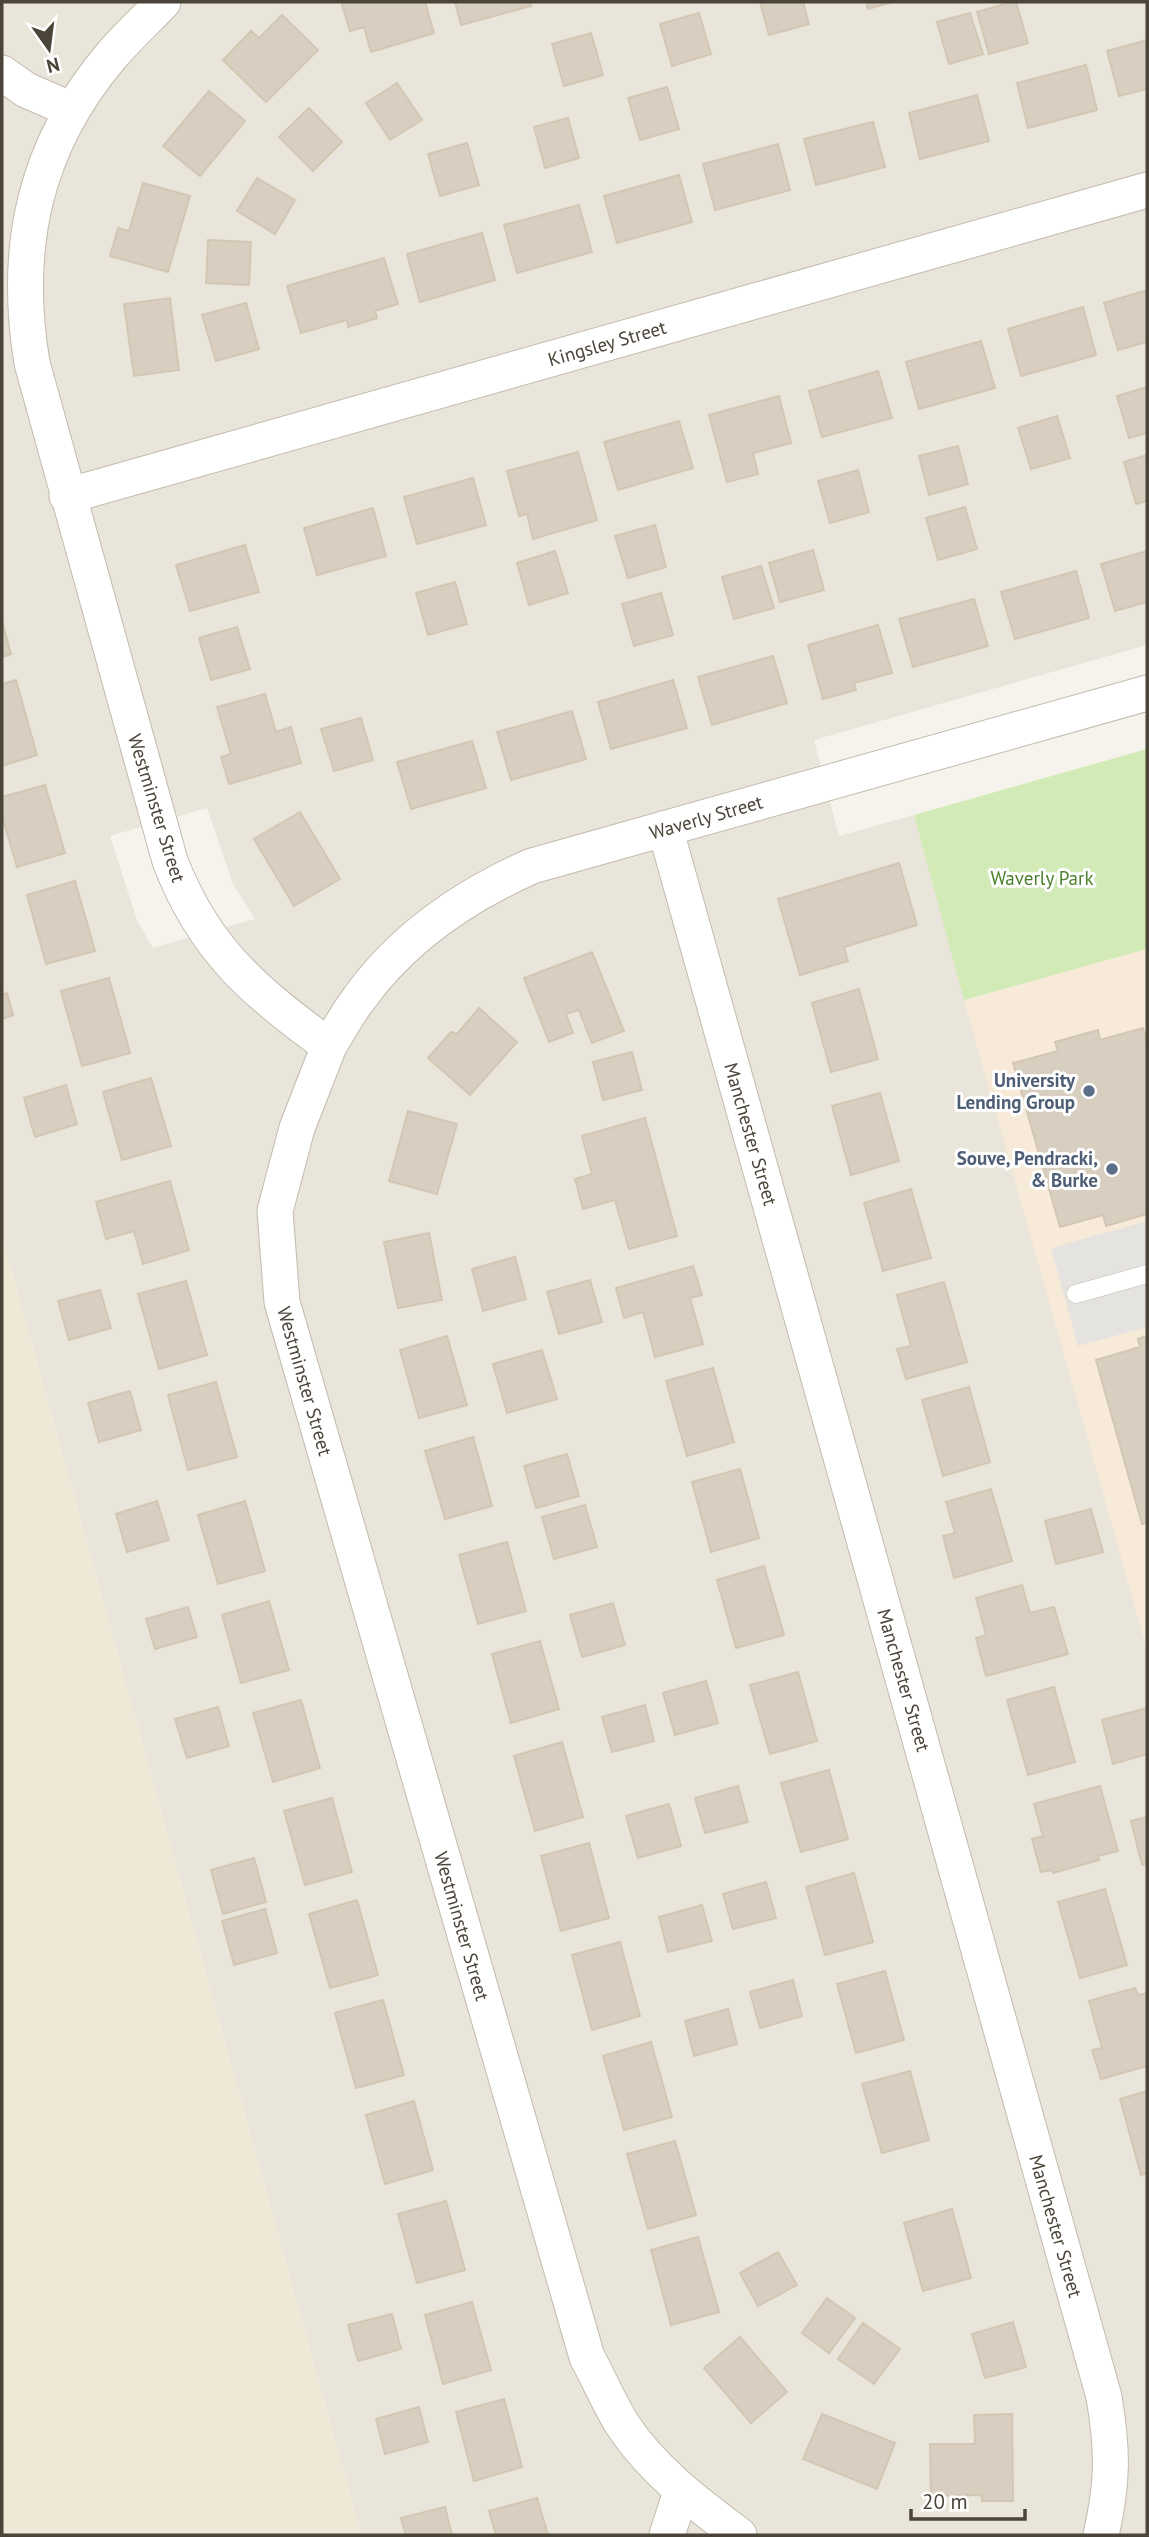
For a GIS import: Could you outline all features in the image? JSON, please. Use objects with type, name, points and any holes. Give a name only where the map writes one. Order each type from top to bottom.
[{"type":"street","name":"Westminster Street","points":[[163,2],[110,57],[72,110],[54,145],[36,194],[26,246],[24,285],[32,363],[170,861],[182,893],[205,933],[234,968],[281,1010],[329,1046],[297,1128],[275,1211],[282,1302],[587,2357],[622,2425],[681,2492],[739,2535]]},
{"type":"street","points":[[2,73],[26,90],[72,110]]},
{"type":"street","name":"Kingsley Street","points":[[67,496],[1147,190]]},
{"type":"street","name":"Waverly Street","points":[[329,1046],[358,1000],[386,964],[416,936],[460,903],[495,882],[532,866],[1147,694]]},
{"type":"street","name":"Manchester Street","points":[[665,828],[1104,2397],[1111,2442],[1110,2499],[1101,2535]]},
{"type":"street","points":[[667,2535],[681,2492]]},
{"type":"lane","points":[[1076,1294],[1147,1274]]},
{"type":"shaded area","points":[[2,2],[1147,2],[1147,645],[814,740],[839,836],[914,815],[1147,1649],[1147,2535],[361,2535],[2,1236]],"holes":[[[207,808],[233,884],[255,919],[153,948],[137,920],[110,836]]]},
{"type":"shaded area","points":[[1147,949],[1147,1649],[964,1000]]},
{"type":"shaded area","points":[[1147,1221],[1147,1327],[1078,1346],[1051,1248]]},
{"type":"shaded area","points":[[2,1236],[361,2535],[2,2535]]},
{"type":"green space","name":"Waverly Park","points":[[1147,749],[1147,949],[964,1000],[914,815]]},
{"type":"building","points":[[341,2],[425,2],[434,33],[371,52],[364,27],[350,31]]},
{"type":"building","points":[[455,2],[530,2],[531,6],[461,25]]},
{"type":"building","points":[[760,2],[803,2],[809,24],[769,35]]},
{"type":"building","points":[[866,2],[892,2],[868,9]]},
{"type":"building","points":[[1016,2],[1028,43],[989,54],[977,12]]},
{"type":"building","points":[[699,13],[711,54],[672,66],[660,24]]},
{"type":"building","points":[[970,13],[983,54],[949,64],[937,22]]},
{"type":"building","points":[[282,15],[318,50],[266,102],[223,60],[251,31],[259,38]]},
{"type":"building","points":[[591,33],[603,75],[564,86],[552,44]]},
{"type":"building","points":[[1147,40],[1147,89],[1119,96],[1107,51]]},
{"type":"building","points":[[1086,65],[1097,110],[1028,128],[1017,83]]},
{"type":"building","points":[[397,83],[422,120],[390,140],[366,103]]},
{"type":"building","points":[[667,87],[679,129],[640,140],[628,98]]},
{"type":"building","points":[[209,91],[245,121],[200,176],[163,146]]},
{"type":"building","points":[[977,95],[989,141],[920,159],[909,113]]},
{"type":"building","points":[[309,108],[342,142],[313,171],[279,137]]},
{"type":"building","points":[[568,118],[579,158],[545,168],[534,127]]},
{"type":"building","points":[[873,122],[885,167],[816,185],[804,139]]},
{"type":"building","points":[[467,143],[479,185],[440,196],[428,154]]},
{"type":"building","points":[[778,144],[790,190],[715,210],[703,164]]},
{"type":"building","points":[[679,175],[692,222],[617,243],[604,196]]},
{"type":"building","points":[[257,178],[295,200],[275,234],[237,211]]},
{"type":"building","points":[[143,183],[190,196],[168,272],[110,256],[118,228],[129,231]]},
{"type":"building","points":[[579,205],[592,252],[517,273],[504,225]]},
{"type":"building","points":[[482,233],[495,280],[420,302],[407,254]]},
{"type":"building","points":[[208,240],[251,242],[249,285],[206,283]]},
{"type":"building","points":[[384,258],[398,304],[375,311],[377,318],[348,327],[347,320],[301,333],[287,286]]},
{"type":"building","points":[[1147,290],[1147,342],[1118,350],[1104,303]]},
{"type":"building","points":[[170,298],[179,370],[134,376],[124,304]]},
{"type":"building","points":[[246,303],[259,349],[216,361],[202,315]]},
{"type":"building","points":[[1083,307],[1096,355],[1021,376],[1008,329]]},
{"type":"building","points":[[981,341],[995,388],[919,409],[906,362]]},
{"type":"building","points":[[878,371],[892,418],[822,437],[809,391]]},
{"type":"building","points":[[1147,387],[1147,433],[1129,438],[1117,396]]},
{"type":"building","points":[[779,396],[791,443],[753,453],[758,474],[727,482],[709,415]]},
{"type":"building","points":[[1057,416],[1070,458],[1031,469],[1018,428]]},
{"type":"building","points":[[679,421],[693,468],[618,490],[604,442]]},
{"type":"building","points":[[958,446],[968,484],[929,495],[919,456]]},
{"type":"building","points":[[578,452],[597,520],[533,539],[527,514],[519,516],[507,471]]},
{"type":"building","points":[[1147,455],[1147,501],[1136,504],[1124,462]]},
{"type":"building","points":[[858,470],[869,512],[830,523],[818,481]]},
{"type":"building","points":[[473,478],[486,525],[417,544],[404,497]]},
{"type":"building","points":[[965,507],[977,549],[938,560],[926,518]]},
{"type":"building","points":[[373,508],[386,556],[317,575],[304,528]]},
{"type":"building","points":[[655,525],[666,567],[628,578],[615,536]]},
{"type":"building","points":[[245,545],[259,592],[190,611],[176,565]]},
{"type":"building","points":[[813,550],[824,590],[780,602],[769,563]]},
{"type":"building","points":[[555,551],[568,593],[529,605],[517,563]]},
{"type":"building","points":[[1147,551],[1147,602],[1115,611],[1101,564]]},
{"type":"building","points":[[761,566],[774,608],[734,619],[722,577]]},
{"type":"building","points":[[1076,571],[1089,618],[1015,639],[1001,592]]},
{"type":"building","points":[[455,582],[467,624],[428,635],[416,593]]},
{"type":"building","points":[[661,593],[673,635],[634,646],[622,604]]},
{"type":"building","points":[[974,599],[988,646],[913,667],[899,619]]},
{"type":"building","points":[[2,621],[11,654],[2,657]]},
{"type":"building","points":[[878,625],[892,673],[854,683],[856,690],[823,699],[808,645]]},
{"type":"building","points":[[237,627],[250,669],[211,680],[199,638]]},
{"type":"building","points":[[773,656],[787,703],[712,725],[698,677]]},
{"type":"building","points":[[16,680],[37,755],[2,766],[2,684]]},
{"type":"building","points":[[673,680],[687,728],[611,749],[598,702]]},
{"type":"building","points":[[265,694],[276,732],[291,727],[301,763],[229,784],[221,757],[231,754],[217,707]]},
{"type":"building","points":[[572,711],[586,759],[511,780],[497,732]]},
{"type":"building","points":[[361,718],[373,760],[334,771],[321,729]]},
{"type":"building","points":[[472,741],[486,788],[411,809],[397,762]]},
{"type":"building","points":[[45,785],[65,853],[17,867],[2,816],[2,797]]},
{"type":"building","points":[[300,812],[340,879],[294,906],[254,839]]},
{"type":"building","points":[[899,863],[917,925],[844,947],[848,961],[800,975],[778,899]]},
{"type":"building","points":[[75,881],[95,951],[46,964],[27,895]]},
{"type":"building","points":[[592,952],[624,1031],[592,1043],[579,1010],[566,1014],[573,1033],[549,1042],[524,978]]},
{"type":"building","points":[[109,978],[130,1053],[82,1066],[61,991]]},
{"type":"building","points":[[859,989],[878,1059],[831,1072],[812,1003]]},
{"type":"building","points":[[7,993],[13,1015],[2,1019],[2,995]]},
{"type":"building","points":[[479,1008],[517,1042],[470,1095],[428,1058],[451,1032],[457,1034]]},
{"type":"building","points":[[1143,1028],[1147,1044],[1147,1214],[1106,1226],[1103,1215],[1060,1227],[1013,1063],[1058,1051],[1055,1042],[1098,1030],[1100,1040]]},
{"type":"building","points":[[632,1052],[642,1090],[603,1100],[593,1062]]},
{"type":"building","points":[[151,1078],[171,1146],[122,1160],[103,1092]]},
{"type":"building","points":[[66,1085],[77,1124],[35,1137],[24,1098]]},
{"type":"building","points":[[880,1093],[899,1161],[851,1175],[832,1106]]},
{"type":"building","points":[[408,1111],[457,1124],[437,1194],[389,1181]]},
{"type":"building","points":[[645,1118],[677,1236],[629,1249],[615,1200],[583,1209],[575,1179],[592,1174],[582,1136]]},
{"type":"building","points":[[170,1181],[189,1250],[143,1264],[134,1231],[106,1239],[96,1202]]},
{"type":"building","points":[[911,1189],[931,1258],[883,1271],[864,1203]]},
{"type":"building","points":[[429,1233],[442,1300],[398,1308],[384,1242]]},
{"type":"building","points":[[515,1257],[526,1299],[483,1311],[472,1269]]},
{"type":"building","points":[[693,1266],[702,1295],[690,1298],[703,1344],[655,1357],[643,1312],[624,1318],[616,1288]]},
{"type":"building","points":[[590,1280],[602,1322],[559,1334],[547,1292]]},
{"type":"building","points":[[186,1281],[207,1355],[159,1369],[138,1294]]},
{"type":"building","points":[[944,1282],[967,1362],[906,1379],[897,1349],[911,1346],[897,1295]]},
{"type":"building","points":[[100,1290],[111,1328],[69,1340],[58,1301]]},
{"type":"building","points":[[447,1336],[467,1405],[419,1418],[400,1350]]},
{"type":"building","points":[[1147,1336],[1147,1523],[1142,1524],[1096,1360],[1140,1347],[1138,1339]]},
{"type":"building","points":[[542,1350],[557,1399],[507,1413],[493,1364]]},
{"type":"building","points":[[713,1368],[734,1442],[687,1456],[666,1381]]},
{"type":"building","points":[[216,1382],[237,1457],[188,1470],[168,1395]]},
{"type":"building","points":[[969,1387],[990,1462],[943,1476],[922,1400]]},
{"type":"building","points":[[130,1391],[141,1430],[99,1442],[88,1403]]},
{"type":"building","points":[[473,1437],[492,1506],[445,1519],[425,1451]]},
{"type":"building","points":[[567,1454],[579,1496],[536,1508],[524,1466]]},
{"type":"building","points":[[740,1469],[759,1538],[711,1552],[692,1482]]},
{"type":"building","points":[[991,1489],[1012,1561],[954,1578],[943,1536],[955,1533],[946,1502]]},
{"type":"building","points":[[157,1501],[169,1540],[127,1552],[116,1514]]},
{"type":"building","points":[[245,1501],[265,1571],[218,1584],[198,1515]]},
{"type":"building","points":[[585,1505],[597,1547],[554,1559],[542,1517]]},
{"type":"building","points":[[1091,1509],[1103,1552],[1056,1564],[1045,1521]]},
{"type":"building","points":[[507,1542],[526,1611],[478,1624],[459,1555]]},
{"type":"building","points":[[764,1566],[784,1635],[736,1648],[717,1580]]},
{"type":"building","points":[[1022,1585],[1030,1613],[1054,1607],[1068,1654],[986,1676],[976,1638],[986,1635],[976,1598]]},
{"type":"building","points":[[269,1601],[289,1670],[241,1683],[222,1615]]},
{"type":"building","points":[[613,1603],[625,1645],[582,1657],[570,1615]]},
{"type":"building","points":[[188,1607],[197,1637],[155,1649],[146,1619]]},
{"type":"building","points":[[540,1641],[559,1709],[511,1723],[492,1654]]},
{"type":"building","points":[[798,1672],[817,1741],[770,1754],[750,1685]]},
{"type":"building","points":[[706,1681],[718,1723],[675,1735],[663,1693]]},
{"type":"building","points":[[1054,1687],[1075,1762],[1028,1775],[1007,1700]]},
{"type":"building","points":[[301,1700],[320,1768],[273,1782],[253,1713]]},
{"type":"building","points":[[645,1705],[654,1741],[612,1752],[602,1717]]},
{"type":"building","points":[[218,1707],[229,1746],[187,1758],[175,1719]]},
{"type":"building","points":[[1147,1708],[1147,1754],[1113,1764],[1102,1720]]},
{"type":"building","points":[[562,1742],[583,1817],[535,1831],[514,1756]]},
{"type":"building","points":[[829,1770],[848,1839],[801,1852],[781,1783]]},
{"type":"building","points":[[738,1786],[748,1822],[705,1833],[695,1798]]},
{"type":"building","points":[[1100,1786],[1118,1851],[1098,1856],[1099,1860],[1053,1873],[1052,1870],[1041,1872],[1032,1839],[1043,1836],[1034,1804]]},
{"type":"building","points":[[332,1798],[352,1872],[305,1885],[284,1811]]},
{"type":"building","points":[[669,1804],[681,1846],[638,1858],[626,1816]]},
{"type":"building","points":[[1147,1817],[1147,1863],[1142,1865],[1131,1821]]},
{"type":"building","points":[[589,1843],[609,1918],[561,1931],[541,1856]]},
{"type":"building","points":[[254,1858],[266,1902],[223,1914],[211,1870]]},
{"type":"building","points":[[854,1873],[873,1942],[825,1955],[806,1887]]},
{"type":"building","points":[[766,1882],[776,1918],[733,1929],[723,1894]]},
{"type":"building","points":[[1105,1889],[1127,1965],[1080,1978],[1058,1902]]},
{"type":"building","points":[[357,1900],[378,1975],[330,1988],[309,1914]]},
{"type":"building","points":[[702,1905],[712,1941],[668,1952],[659,1917]]},
{"type":"building","points":[[265,1909],[277,1953],[234,1965],[222,1921]]},
{"type":"building","points":[[620,1942],[640,2016],[592,2030],[572,1955]]},
{"type":"building","points":[[885,1971],[904,2040],[856,2053],[837,1984]]},
{"type":"building","points":[[793,1980],[802,2016],[760,2028],[750,1992]]},
{"type":"building","points":[[1135,1988],[1138,1995],[1147,1993],[1147,2066],[1101,2079],[1092,2050],[1102,2048],[1089,2001]]},
{"type":"building","points":[[383,2000],[404,2075],[356,2088],[335,2013]]},
{"type":"building","points":[[728,2009],[737,2044],[694,2056],[685,2021]]},
{"type":"building","points":[[651,2042],[672,2117],[624,2130],[603,2056]]},
{"type":"building","points":[[910,2071],[929,2140],[882,2153],[862,2084]]},
{"type":"building","points":[[1147,2091],[1147,2173],[1141,2175],[1120,2099]]},
{"type":"building","points":[[414,2101],[433,2170],[385,2184],[366,2115]]},
{"type":"building","points":[[675,2141],[696,2215],[648,2229],[627,2154]]},
{"type":"building","points":[[446,2201],[465,2270],[417,2283],[398,2214]]},
{"type":"building","points":[[952,2209],[971,2278],[923,2291],[904,2223]]},
{"type":"building","points":[[698,2237],[719,2312],[671,2325],[651,2250]]},
{"type":"building","points":[[778,2252],[797,2285],[758,2306],[740,2273]]},
{"type":"building","points":[[827,2298],[855,2318],[829,2353],[802,2333]]},
{"type":"building","points":[[472,2302],[491,2370],[443,2384],[425,2315]]},
{"type":"building","points":[[392,2314],[401,2349],[358,2361],[348,2325]]},
{"type":"building","points":[[1013,2322],[1026,2367],[985,2378],[972,2334]]},
{"type":"building","points":[[863,2323],[900,2349],[874,2384],[838,2359]]},
{"type":"building","points":[[740,2337],[787,2392],[751,2423],[704,2368]]},
{"type":"building","points":[[504,2399],[522,2467],[474,2481],[456,2412]]},
{"type":"building","points":[[419,2407],[428,2442],[385,2454],[376,2419]]},
{"type":"building","points":[[822,2414],[895,2443],[877,2489],[803,2459]]},
{"type":"building","points":[[1012,2414],[1013,2501],[982,2501],[982,2495],[931,2496],[930,2444],[975,2444],[974,2415]]},
{"type":"building","points":[[537,2498],[548,2535],[496,2535],[489,2511]]},
{"type":"building","points":[[445,2507],[452,2535],[406,2535],[401,2518]]},
{"type":"place","name":"University Lending Group","points":[[1089,1091]]},
{"type":"place","name":"Souve, Pendracki, & Burke","points":[[1112,1169]]}]
